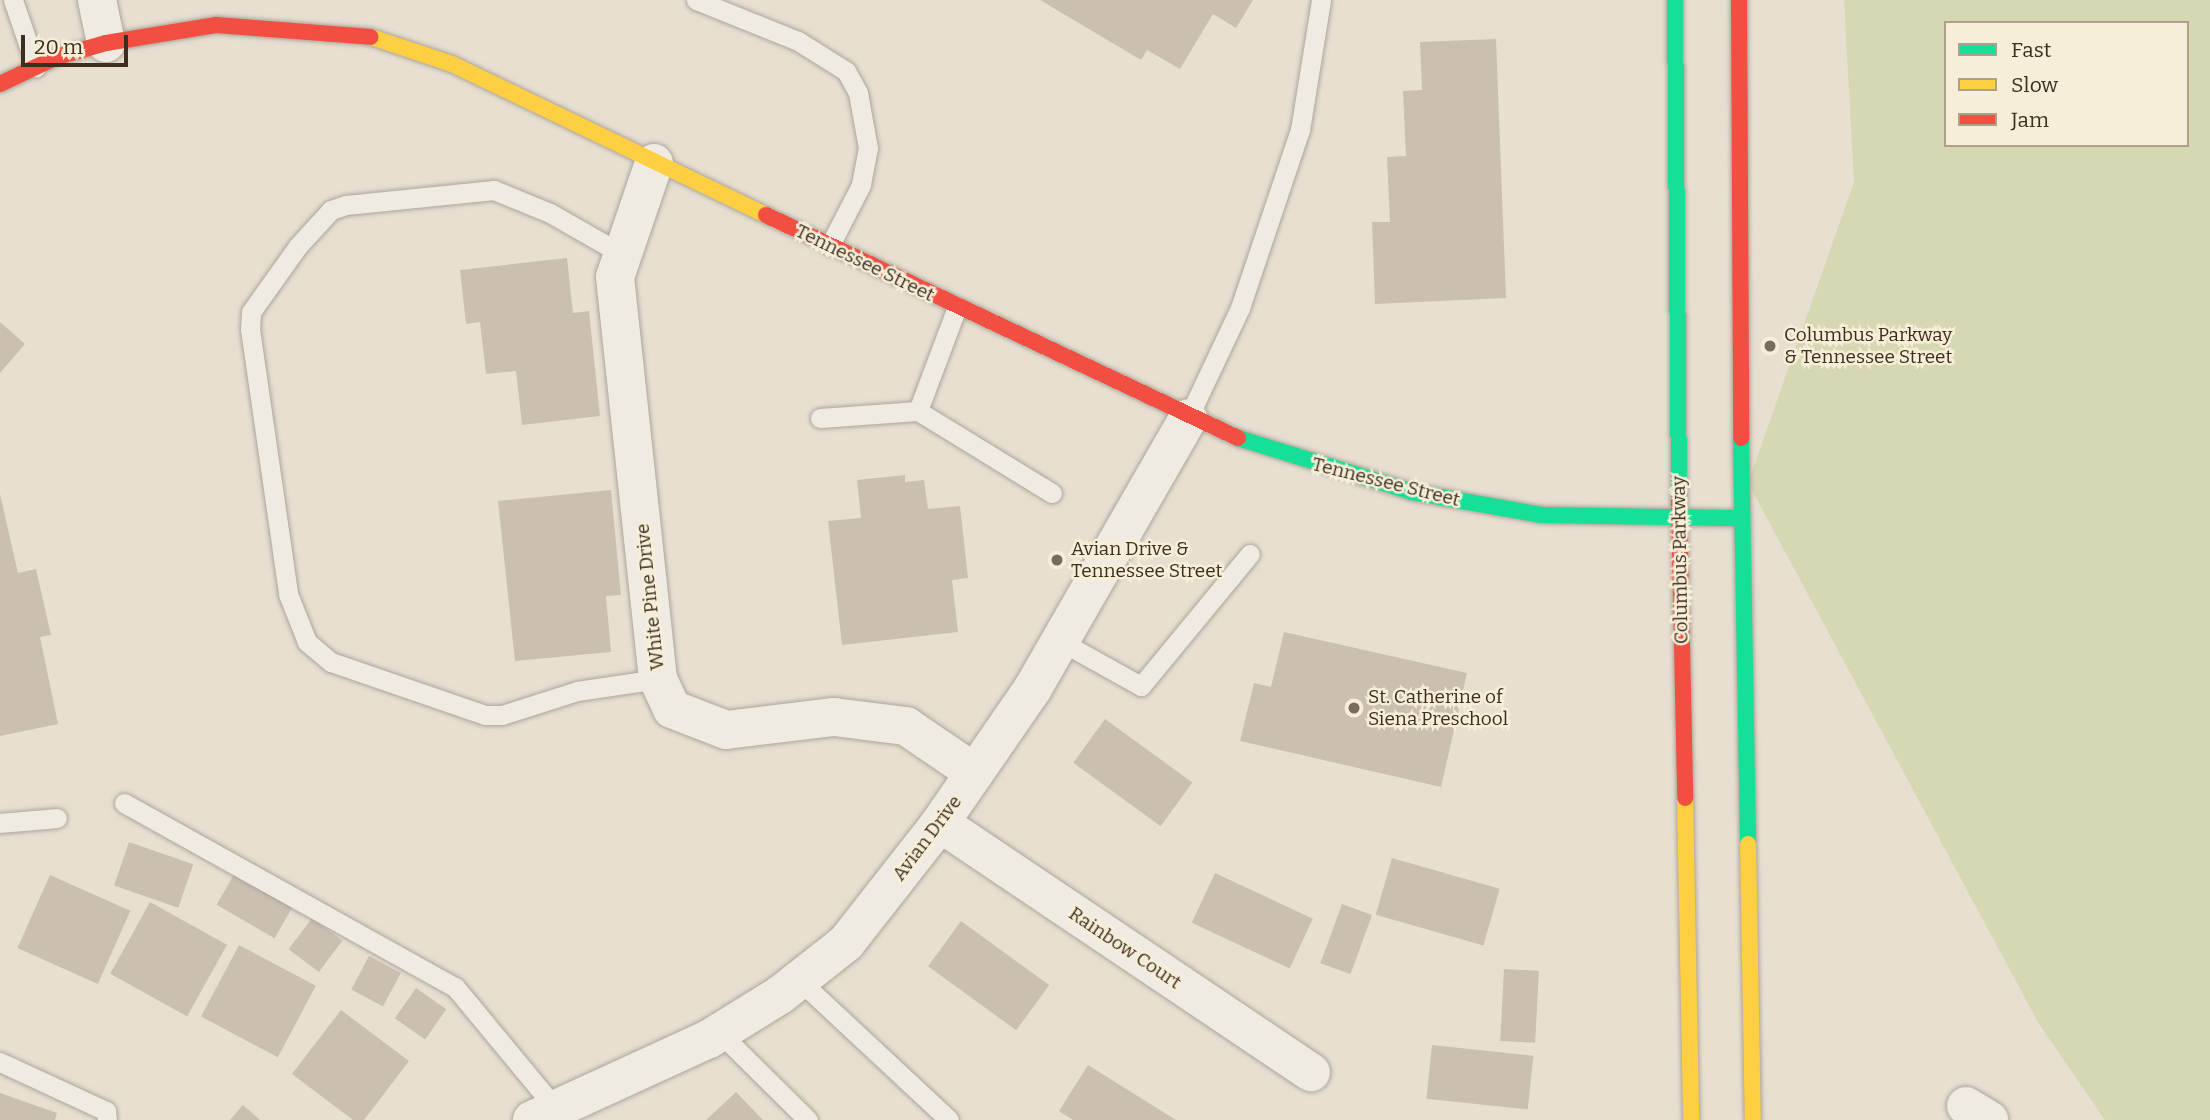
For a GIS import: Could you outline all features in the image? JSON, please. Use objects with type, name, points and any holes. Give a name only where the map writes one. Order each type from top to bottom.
[{"type":"main road","name":"Columbus Parkway","points":[[1675,0],[1679,520],[1691,1120]]},
{"type":"main road","points":[[1739,0],[1741,518],[1753,1120]]},
{"type":"main road","name":"Tennessee Street","points":[[0,84],[36,67],[106,43],[215,25],[373,37],[452,64],[1188,418],[1269,450],[1412,492],[1541,515],[1679,520],[1741,518]]},
{"type":"street","points":[[97,0],[106,43]]},
{"type":"street","name":"White Pine Drive","points":[[654,163],[620,253],[615,277],[658,678],[672,709],[726,730],[834,717],[906,726],[975,772]]},
{"type":"street","name":"Avian Drive","points":[[544,1114],[719,1032],[799,980],[846,943],[940,823],[975,772],[1060,641],[1188,418]]},
{"type":"street","name":"Rainbow Court","points":[[940,823],[1311,1072]]},
{"type":"lane","points":[[13,0],[36,67]]},
{"type":"lane","points":[[696,0],[798,41],[846,71],[858,93],[868,148],[861,185],[830,245]]},
{"type":"lane","points":[[1188,418],[1240,308],[1300,130],[1321,0]]},
{"type":"lane","points":[[620,253],[550,213],[494,190],[346,205],[331,211],[298,246],[251,312],[250,329],[288,594],[307,642],[331,663],[485,715],[502,715],[577,691],[658,678]]},
{"type":"lane","points":[[918,411],[957,307]]},
{"type":"lane","points":[[820,418],[918,411],[1052,493]]},
{"type":"lane","points":[[1060,641],[1141,686],[1250,554]]},
{"type":"lane","points":[[124,803],[455,988],[544,1114]]},
{"type":"lane","points":[[0,823],[57,818]]},
{"type":"lane","points":[[799,980],[949,1120]]},
{"type":"lane","points":[[719,1032],[808,1120]]},
{"type":"lane","points":[[0,1062],[106,1111],[107,1120]]},
{"type":"green space","points":[[1844,0],[2210,0],[2210,1120],[2105,1120],[2039,1024],[1748,483],[1854,182]]},
{"type":"building","points":[[1040,0],[1253,0],[1236,28],[1213,14],[1180,69],[1147,50],[1141,60]]},
{"type":"building","points":[[1496,39],[1506,298],[1375,304],[1372,222],[1390,222],[1387,157],[1406,156],[1403,91],[1422,90],[1420,42]]},
{"type":"building","points":[[567,258],[573,313],[589,311],[600,416],[522,425],[516,371],[486,374],[480,322],[466,324],[460,270]]},
{"type":"building","points":[[0,322],[25,344],[0,373]]},
{"type":"building","points":[[905,475],[905,482],[924,480],[928,509],[960,506],[968,578],[952,580],[958,632],[842,645],[828,521],[861,518],[857,480]]},
{"type":"building","points":[[611,490],[621,595],[606,596],[611,652],[515,661],[498,501]]},
{"type":"building","points":[[0,494],[18,573],[36,569],[51,635],[40,637],[58,724],[0,736]]},
{"type":"building","points":[[1284,632],[1467,673],[1441,787],[1240,741],[1254,683],[1271,687]]},
{"type":"building","points":[[1105,719],[1192,782],[1161,826],[1073,763]]},
{"type":"building","points":[[129,842],[193,864],[178,908],[114,885]]},
{"type":"building","points":[[1392,858],[1500,889],[1483,946],[1376,915]]},
{"type":"building","points":[[236,871],[294,904],[275,938],[216,905]]},
{"type":"building","points":[[1215,873],[1313,919],[1290,968],[1192,923]]},
{"type":"building","points":[[50,875],[130,911],[98,984],[17,948]]},
{"type":"building","points":[[150,902],[227,945],[187,1016],[110,974]]},
{"type":"building","points":[[1342,904],[1372,915],[1351,974],[1320,963]]},
{"type":"building","points":[[312,918],[342,941],[319,972],[289,949]]},
{"type":"building","points":[[961,921],[1049,985],[1016,1030],[928,966]]},
{"type":"building","points":[[239,945],[316,986],[278,1057],[201,1017]]},
{"type":"building","points":[[369,956],[401,973],[383,1006],[351,990]]},
{"type":"building","points":[[1504,969],[1539,971],[1535,1043],[1500,1041]]},
{"type":"building","points":[[416,988],[446,1009],[425,1040],[395,1018]]},
{"type":"building","points":[[341,1010],[409,1061],[364,1120],[353,1120],[292,1074]]},
{"type":"building","points":[[1432,1045],[1533,1056],[1528,1109],[1426,1099]]},
{"type":"building","points":[[1088,1065],[1176,1120],[1073,1120],[1059,1111]]},
{"type":"building","points":[[736,1092],[763,1120],[706,1120]]},
{"type":"building","points":[[0,1093],[57,1113],[55,1120],[0,1120]]},
{"type":"building","points":[[243,1105],[260,1120],[230,1120]]},
{"type":"traffic: fast","points":[[1675,0],[1679,501]]},
{"type":"traffic: fast","points":[[1238,438],[1412,492],[1541,515],[1741,518]]},
{"type":"traffic: fast","points":[[1741,438],[1748,844]]},
{"type":"traffic: slow","points":[[371,37],[452,64],[766,215]]},
{"type":"traffic: slow","points":[[1685,798],[1691,1120]]},
{"type":"traffic: slow","points":[[1748,844],[1753,1120]]},
{"type":"traffic: jam","points":[[1739,0],[1741,438]]},
{"type":"traffic: jam","points":[[0,84],[57,57],[106,43],[216,25],[371,37]]},
{"type":"traffic: jam","points":[[766,215],[1238,438]]},
{"type":"traffic: jam","points":[[1679,501],[1685,798]]},
{"type":"place","name":"Columbus Parkway & Tennessee Street","points":[[1770,346]]},
{"type":"place","name":"Avian Drive & Tennessee Street","points":[[1057,560]]},
{"type":"place","name":"St. Catherine of Siena Preschool","points":[[1354,708]]}]
